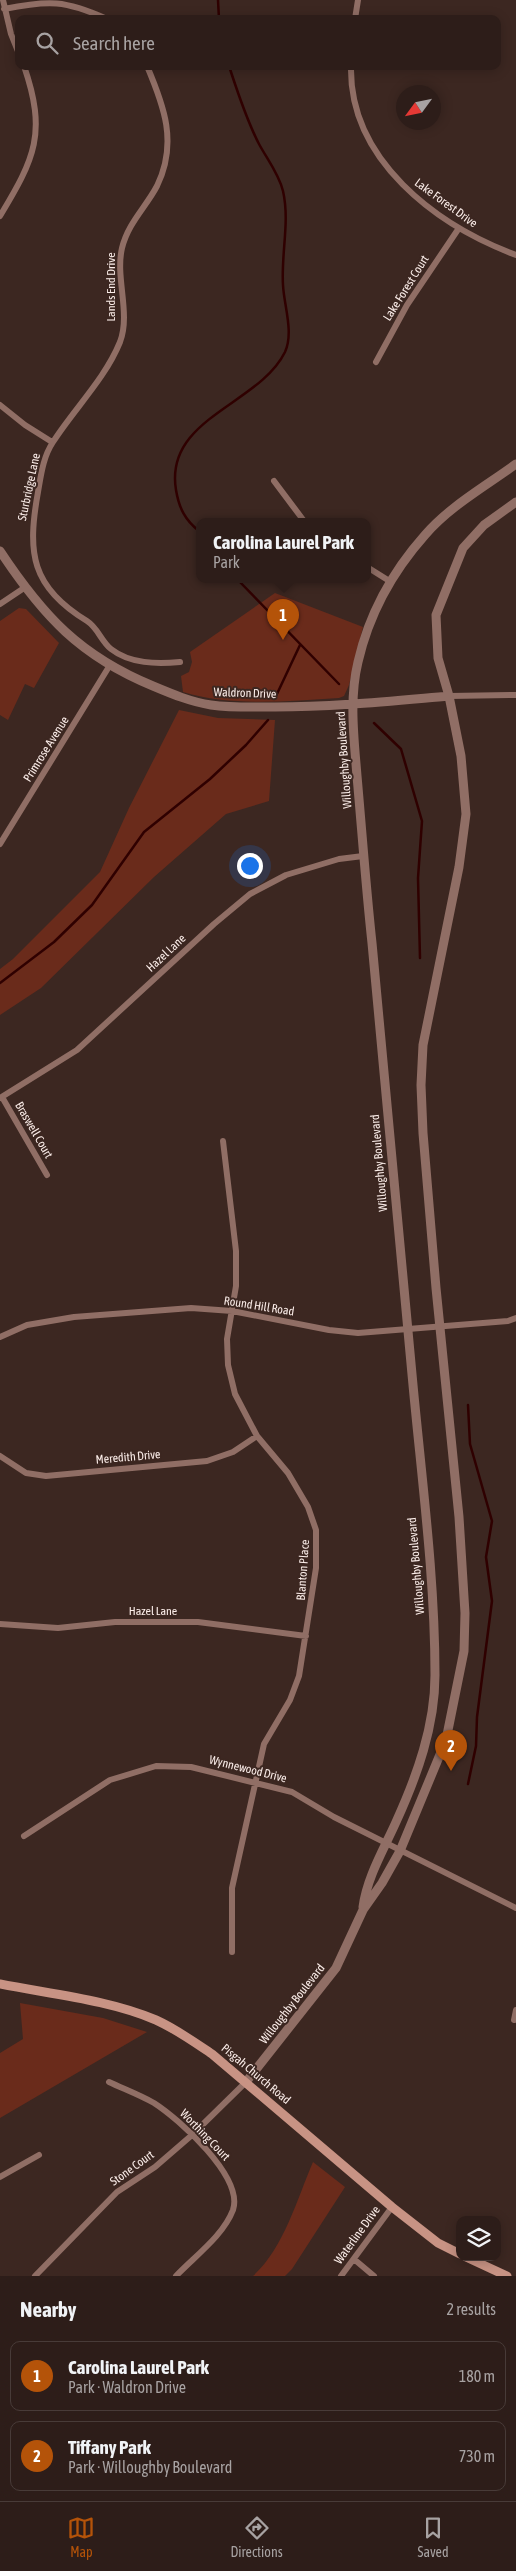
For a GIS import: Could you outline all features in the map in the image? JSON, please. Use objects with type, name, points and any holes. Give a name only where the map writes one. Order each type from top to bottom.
[{"type":"main road","name":"Pisgah Church Road","points":[[0,1984],[106,2006],[156,2020],[212,2054],[392,2207],[438,2243],[456,2252]]},
{"type":"main road","points":[[475,2261],[507,2276]]},
{"type":"street","points":[[3,0],[4,9],[15,42]]},
{"type":"street","points":[[356,15],[358,0]]},
{"type":"street","points":[[4,9],[44,1],[61,2],[85,8],[100,15]]},
{"type":"street","points":[[0,216],[24,175],[33,151],[36,126],[34,97],[25,70]]},
{"type":"street","name":"Lands End Drive","points":[[52,442],[86,397],[120,341],[123,324],[120,278],[122,248],[132,221],[156,186],[164,163],[168,140],[164,106],[149,70]]},
{"type":"street","name":"Lake Forest Drive","points":[[352,70],[356,103],[374,148],[404,187],[458,228],[516,255]]},
{"type":"street","name":"Lake Forest Court","points":[[376,362],[407,305],[458,228]]},
{"type":"street","name":"Sturbridge Lane","points":[[0,405],[25,425],[52,442],[46,454],[32,525],[33,551],[40,575],[53,595],[72,612],[95,626],[111,649],[129,658],[157,664],[180,662]]},
{"type":"street","name":"Willoughby Boulevard","points":[[363,1910],[365,1890],[422,1756],[432,1714],[435,1680],[432,1606],[363,856],[352,704],[357,664],[368,627],[391,582],[427,533],[453,509],[516,464]]},
{"type":"street","points":[[274,481],[302,518]]},
{"type":"street","name":"Willoughby Boulevard","points":[[246,2082],[336,1968],[363,1910],[382,1883],[400,1851],[446,1740],[464,1651],[465,1613],[459,1517],[423,1133],[421,1085],[423,1045],[459,867],[466,814],[461,756],[449,696],[438,658],[436,615],[463,548],[484,525],[516,502]]},
{"type":"street","name":"Waldron Drive","points":[[0,551],[24,588],[65,633],[110,665],[169,692],[212,705],[297,707],[449,696],[516,695]]},
{"type":"street","points":[[371,570],[391,582]]},
{"type":"street","points":[[0,604],[24,588]]},
{"type":"street","name":"Primrose Avenue","points":[[0,844],[110,665]]},
{"type":"street","name":"Hazel Lane","points":[[1,1098],[77,1050],[214,924],[250,894],[286,875],[339,859],[363,856]]},
{"type":"street","name":"Braswell Court","points":[[1,1098],[47,1175]]},
{"type":"street","name":"Blanton Place","points":[[223,1141],[236,1250],[236,1286],[227,1339],[228,1365],[235,1394],[257,1436],[288,1473],[308,1507],[316,1530],[316,1568],[299,1676],[290,1700],[264,1744],[232,1888],[232,1952]]},
{"type":"street","name":"Round Hill Road","points":[[0,1336],[27,1325],[74,1317],[191,1308],[232,1312],[329,1330],[358,1332],[508,1322],[516,1318]]},
{"type":"street","name":"Meredith Drive","points":[[0,1456],[11,1465],[26,1473],[46,1476],[207,1461],[233,1452],[257,1436]]},
{"type":"street","name":"Hazel Lane","points":[[0,1624],[58,1628],[115,1622],[198,1622],[306,1636]]},
{"type":"street","name":"Wynnewood Drive","points":[[24,1836],[110,1780],[156,1766],[191,1768],[292,1792],[334,1817],[516,1908]]},
{"type":"street","points":[[514,2020],[516,2010]]},
{"type":"street","name":"Worthing Court","points":[[109,2082],[153,2102],[192,2135],[229,2179],[234,2208],[225,2226],[176,2276]]},
{"type":"street","name":"Stone Court","points":[[35,2276],[117,2192],[154,2167],[192,2135],[246,2082]]},
{"type":"street","points":[[0,2178],[39,2155]]},
{"type":"street","name":"Waterline Drive","points":[[341,2276],[355,2260],[392,2207]]},
{"type":"street","points":[[355,2260],[374,2276]]},
{"type":"shaded area","points":[[275,593],[363,627],[349,685],[344,696],[339,698],[260,702],[221,700],[183,692],[181,676],[189,672],[192,662],[190,652]]},
{"type":"shaded area","points":[[19,608],[26,609],[59,643],[34,688],[25,684],[8,720],[0,715],[0,621]]},
{"type":"shaded area","points":[[179,710],[218,718],[275,720],[269,801],[226,814],[154,877],[41,988],[0,1015],[0,969],[13,959],[100,872],[129,808]]},
{"type":"shaded area","points":[[20,2003],[103,2018],[147,2032],[0,2118],[0,2053],[23,2039]]},
{"type":"shaded area","points":[[313,2162],[345,2187],[292,2269],[285,2276],[253,2276],[273,2252],[289,2222]]},
{"type":"waterway","points":[[218,0],[219,15]]},
{"type":"waterway","points":[[196,528],[183,513],[176,490],[176,466],[184,446],[198,429],[255,386],[272,370],[285,352],[289,336],[283,285],[286,226],[283,191],[276,173],[250,125],[230,70]]},
{"type":"waterway","points":[[241,583],[339,684]]},
{"type":"waterway","points":[[276,696],[300,645]]},
{"type":"waterway","points":[[0,983],[54,942],[92,905],[144,832],[210,779],[246,745],[268,720]]},
{"type":"waterway","points":[[374,723],[401,749],[422,821],[418,878],[420,958]]},
{"type":"waterway","points":[[468,1405],[470,1444],[492,1521],[486,1557],[492,1601],[477,1717],[476,1746],[468,1784]]},
{"type":"place","name":"Carolina Laurel Park","points":[[283,640]]},
{"type":"place","name":"Tiffany Park","points":[[451,1771]]}]
